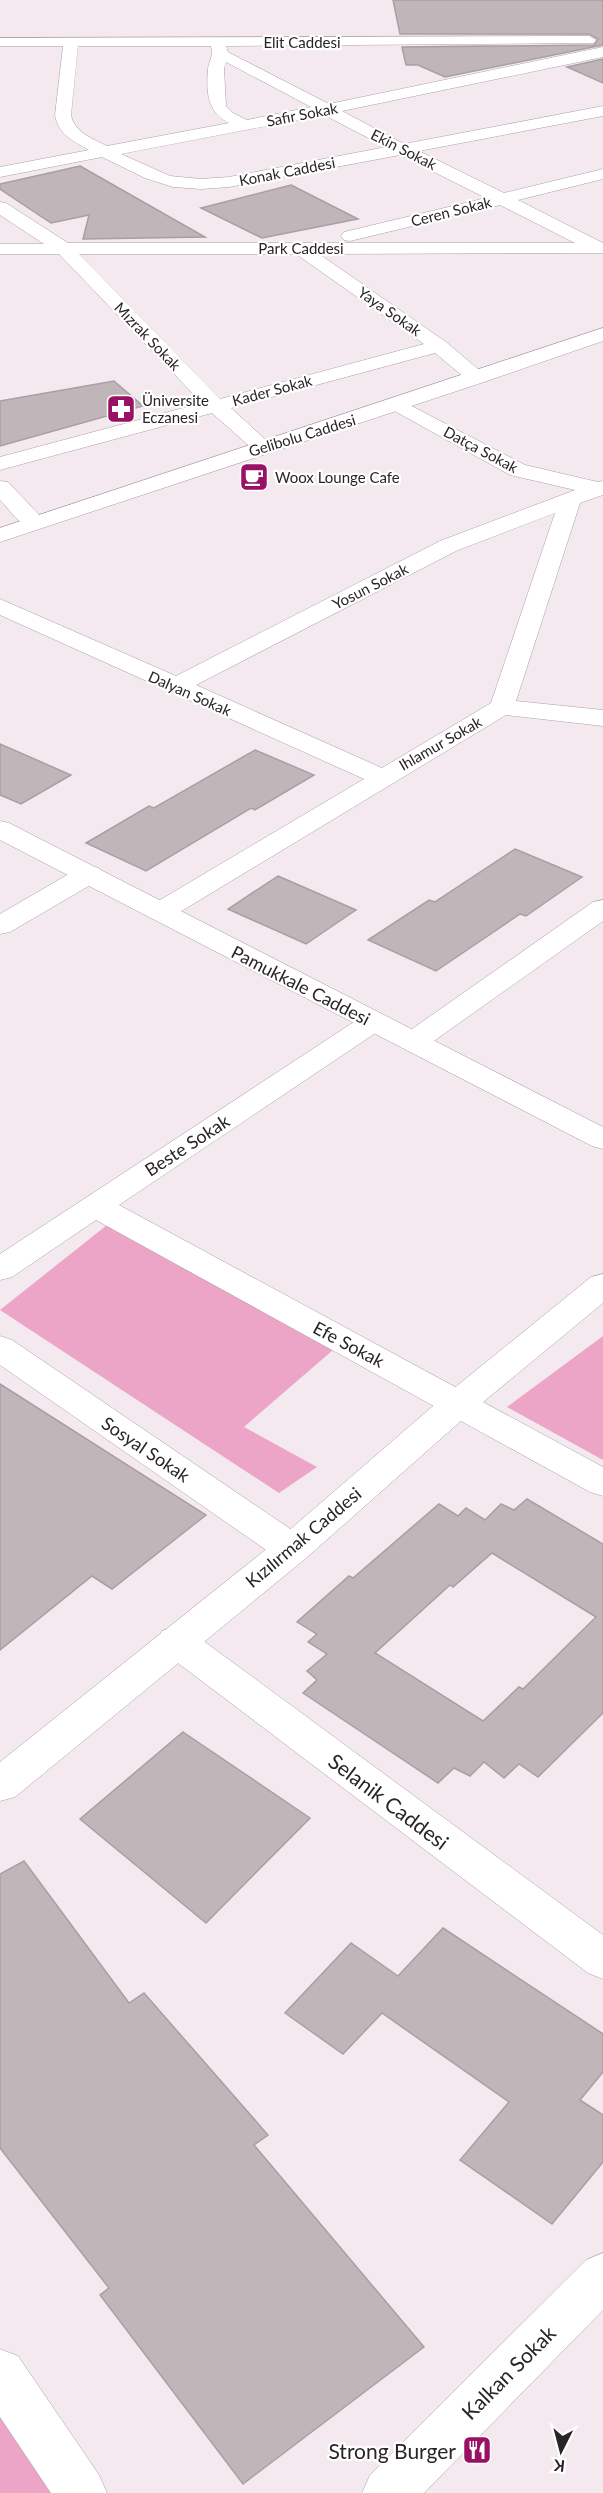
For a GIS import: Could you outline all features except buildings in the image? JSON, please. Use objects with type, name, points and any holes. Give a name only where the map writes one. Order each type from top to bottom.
[{"type":"street","name":"Elit Caddesi","points":[[0,42],[71,42],[219,48],[603,40]]},
{"type":"street","name":"Konak Caddesi","points":[[71,42],[64,123],[70,131],[159,179],[192,184],[211,184],[603,111]]},
{"type":"street","name":"Ekin Sokak","points":[[219,48],[402,149],[601,248]]},
{"type":"street","points":[[219,48],[216,68],[219,107],[227,116],[245,125]]},
{"type":"street","name":"Safir Sokak","points":[[0,171],[328,109],[603,52]]},
{"type":"street","name":"Ceren Sokak","points":[[299,248],[603,174]]},
{"type":"street","name":"Mızrak Sokak","points":[[0,207],[63,248],[215,405],[262,447]]},
{"type":"street","name":"Yaya Sokak","points":[[299,248],[440,346],[477,378]]},
{"type":"street","name":"Park Caddesi","points":[[0,249],[601,248]]},
{"type":"street","name":"Gelibolu Caddesi","points":[[0,535],[33,522],[262,447],[398,405],[603,334]]},
{"type":"street","name":"Kader Sokak","points":[[0,464],[440,346]]},
{"type":"street","name":"Datça Sokak","points":[[398,405],[518,470],[602,488]]},
{"type":"street","points":[[0,487],[33,522]]},
{"type":"street","points":[[570,499],[602,488]]},
{"type":"street","name":"Yosun Sokak","points":[[176,686],[448,546],[570,499]]},
{"type":"street","name":"Ihlamur Sokak","points":[[160,912],[381,777],[502,707],[570,499]]},
{"type":"street","name":"Dalyan Sokak","points":[[0,606],[381,777]]},
{"type":"street","points":[[502,707],[603,718]]},
{"type":"street","name":"Pamukkale Caddesi","points":[[0,829],[603,1139]]},
{"type":"street","points":[[0,926],[90,874]]},
{"type":"street","points":[[412,1042],[603,908]]},
{"type":"street","name":"Beste Sokak","points":[[0,1269],[374,1022]]},
{"type":"street","name":"Efe Sokak","points":[[95,1206],[603,1483]]},
{"type":"street","name":"Kızılırmak Caddesi","points":[[0,1785],[292,1549],[459,1403],[603,1285]]},
{"type":"street","name":"Sosyal Sokak","points":[[0,1348],[292,1549]]},
{"type":"street","name":"Selanik Caddesi","points":[[176,1641],[603,1960]]},
{"type":"street","name":"Kalkan Sokak","points":[[388,2493],[603,2276]]},
{"type":"street","points":[[0,2373],[81,2493]]},
{"type":"shaded area","points":[[107,1225],[333,1350],[244,1427],[317,1467],[279,1493],[0,1310]]},
{"type":"shaded area","points":[[603,1336],[603,1460],[507,1407]]},
{"type":"shaded area","points":[[0,2373],[81,2493],[0,2493]]},
{"type":"place","name":"Üniversite Eczanesi","points":[[121,409]]},
{"type":"place","name":"Woox Lounge Cafe","points":[[254,477]]},
{"type":"place","name":"Strong Burger","points":[[477,2450]]}]
